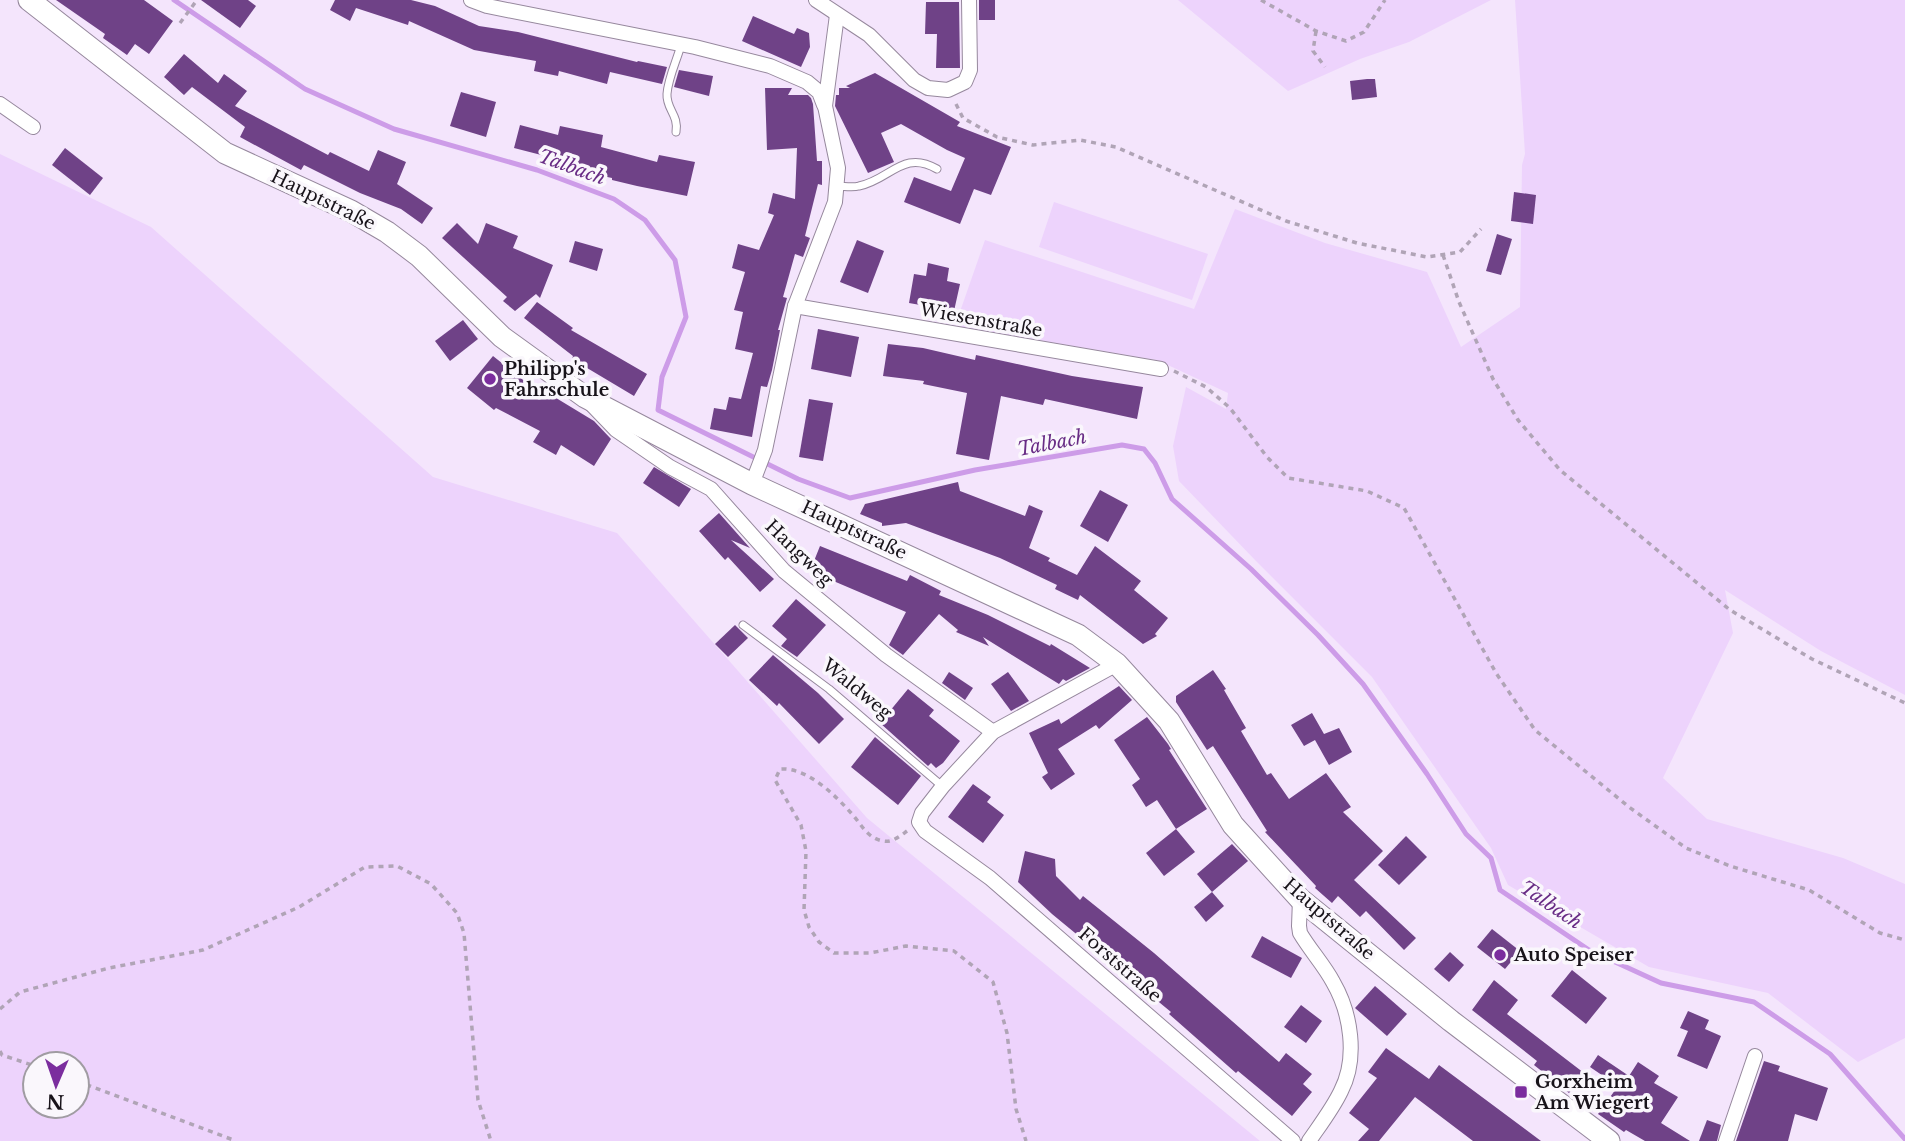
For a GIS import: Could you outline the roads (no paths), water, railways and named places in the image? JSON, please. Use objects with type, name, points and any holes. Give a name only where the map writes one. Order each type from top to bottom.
[{"type":"main road","name":"Hauptstraße","points":[[29,0],[225,153],[351,211],[387,232],[419,256],[502,337],[585,397],[1078,635],[1117,664],[1170,721],[1233,825],[1300,899],[1602,1138]]},
{"type":"street","points":[[471,0],[487,6],[681,44],[770,66],[807,82],[819,92],[825,106],[838,168],[835,202],[795,306],[765,450],[755,477]]},
{"type":"street","points":[[816,0],[869,35],[914,80],[928,88],[948,90],[965,82],[970,70],[969,0]]},
{"type":"street","points":[[825,106],[837,15]]},
{"type":"street","points":[[0,104],[33,127]]},
{"type":"street","name":"Wiesenstraße","points":[[795,306],[1161,369]]},
{"type":"street","name":"Hangweg","points":[[585,397],[616,430],[670,467],[711,489],[784,570],[886,655],[993,732]]},
{"type":"street","points":[[943,786],[993,732],[1117,664]]},
{"type":"street","name":"Forststraße","points":[[943,786],[922,813],[919,822],[925,831],[990,878],[1293,1141]]},
{"type":"street","points":[[1300,899],[1300,933],[1341,997],[1349,1029],[1350,1059],[1347,1076],[1341,1091],[1310,1141]]},
{"type":"street","points":[[1726,1141],[1755,1056]]},
{"type":"lane","points":[[677,132],[678,122],[668,104],[667,94],[681,44]]},
{"type":"lane","points":[[836,186],[863,185],[911,162],[924,161],[937,169]]},
{"type":"lane","name":"Waldweg","points":[[743,625],[829,690],[943,786]]},
{"type":"waterway","name":"Talbach","points":[[174,0],[305,89],[394,129],[537,170],[614,199],[645,220],[675,260],[686,317],[662,377],[658,410],[798,479],[850,498],[975,470],[1122,445],[1144,449],[1155,463],[1172,499],[1251,569],[1363,684],[1466,834],[1491,858],[1500,890],[1589,950],[1661,983],[1754,1002],[1830,1054],[1905,1139]]},
{"type":"place","name":"Philipp's Fahrschule","points":[[490,379]]},
{"type":"place","name":"Auto Speiser","points":[[1500,955]]},
{"type":"place","name":"Gorxheim Am Wiegert","points":[[1521,1092]]}]
